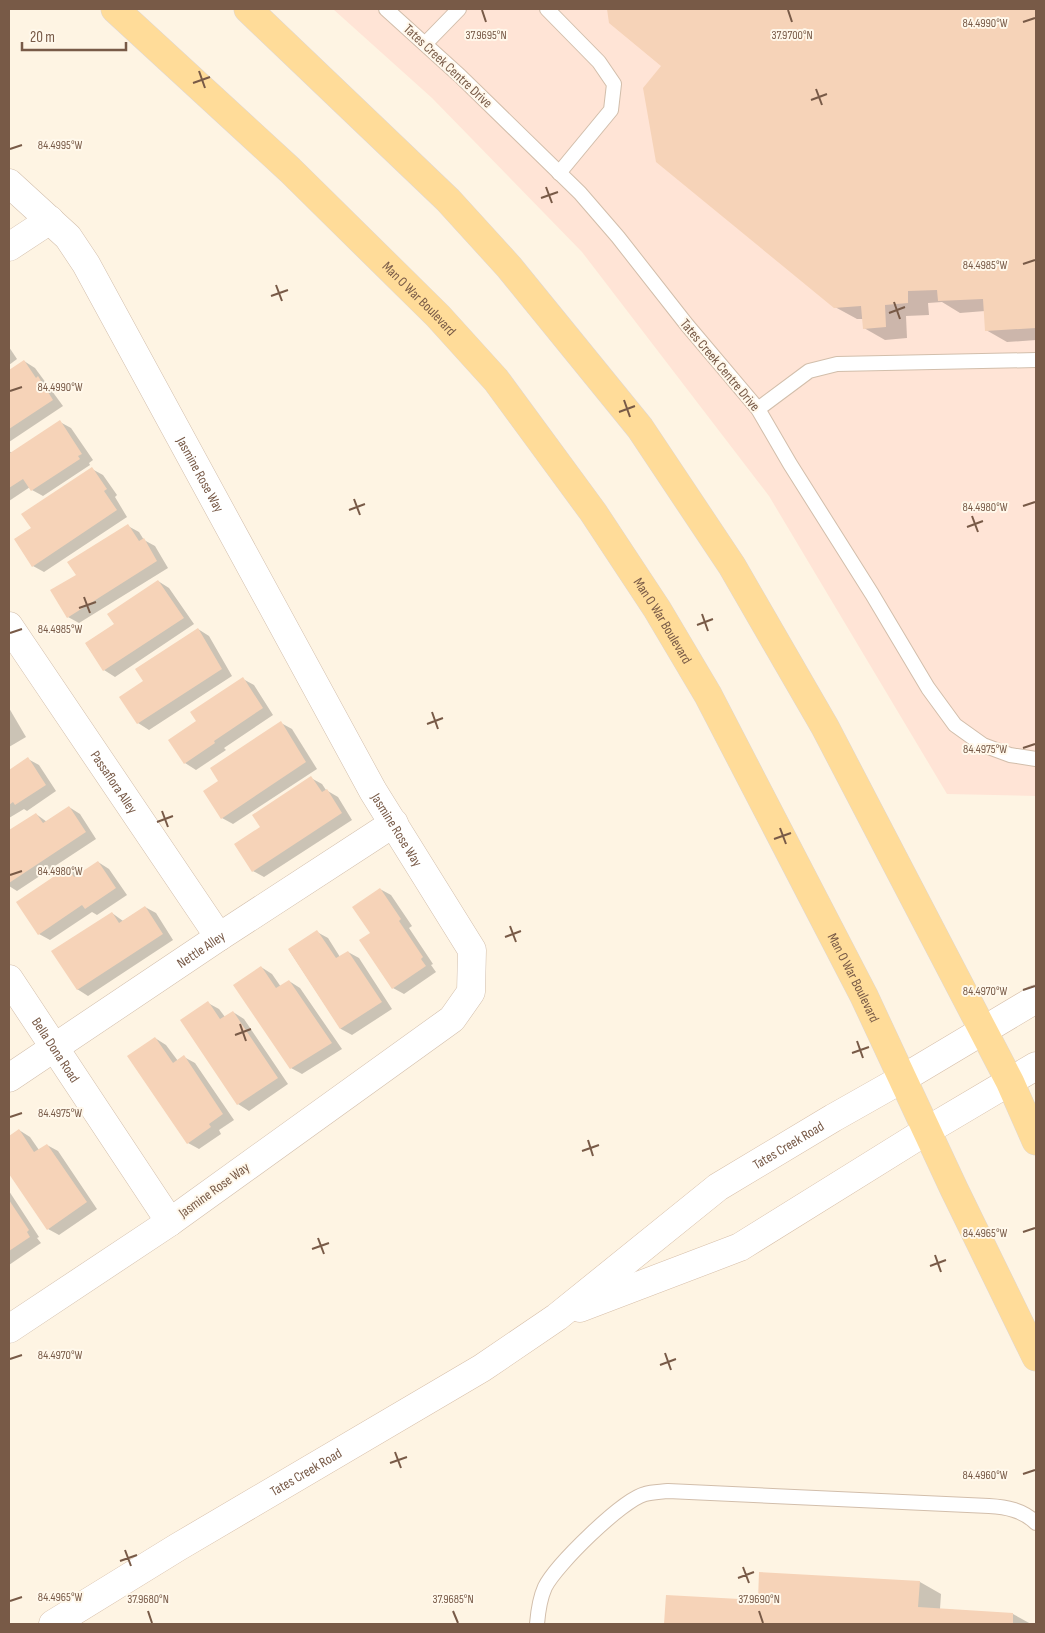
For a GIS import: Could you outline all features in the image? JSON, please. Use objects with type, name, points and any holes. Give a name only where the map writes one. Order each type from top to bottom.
[{"type":"main road","name":"Man O War Boulevard","points":[[115,9],[290,170],[438,316],[496,380],[593,512],[657,609],[708,695],[864,996],[954,1189],[1036,1357]]},
{"type":"main road","points":[[248,9],[448,200],[509,267],[640,428],[732,566],[825,727],[1010,1082],[1036,1141]]},
{"type":"street","name":"Jasmine Rose Way","points":[[9,183],[68,237],[86,264],[373,790],[472,950],[471,992],[452,1019],[170,1222],[9,1329]]},
{"type":"street","points":[[9,248],[50,220]]},
{"type":"street","name":"Passaflora Alley","points":[[9,626],[219,937]]},
{"type":"street","name":"Nettle Alley","points":[[9,1078],[219,937],[394,823]]},
{"type":"street","name":"Bella Dona Road","points":[[9,979],[170,1222]]},
{"type":"street","name":"Tates Creek Road","points":[[53,1624],[178,1547],[482,1368],[557,1317],[718,1187],[1036,999]]},
{"type":"street","name":"Tates Creek Road","points":[[557,1317],[740,1247],[928,1130],[1036,1066]]},
{"type":"lane","name":"Tates Creek Centre Drive","points":[[386,9],[460,76],[580,193],[618,237],[686,325],[758,409],[928,688],[956,725],[984,744],[1010,755],[1036,759]]},
{"type":"lane","points":[[425,44],[459,9]]},
{"type":"lane","points":[[547,9],[599,62],[614,84],[611,110],[559,173]]},
{"type":"lane","points":[[758,409],[809,371],[837,364],[1036,360]]},
{"type":"lane","points":[[537,1624],[538,1610],[545,1587],[559,1568],[579,1545],[627,1503],[644,1494],[668,1491],[988,1506],[1010,1508],[1031,1517],[1036,1523]]},
{"type":"shaded area","points":[[333,9],[1036,9],[1036,796],[947,794],[769,496],[582,252],[432,98]]},
{"type":"building","points":[[607,9],[1036,9],[1036,328],[985,331],[983,299],[938,301],[937,290],[908,291],[908,303],[885,305],[886,327],[863,329],[861,306],[834,308],[656,162],[643,88],[661,66],[609,23]]},
{"type":"building","points":[[24,360],[36,378],[38,376],[53,400],[9,429],[9,370]]},
{"type":"building","points":[[60,420],[82,454],[78,456],[80,459],[31,491],[23,479],[9,488],[9,451],[10,453]]},
{"type":"building","points":[[92,467],[107,489],[104,491],[117,510],[32,567],[14,539],[31,528],[21,514]]},
{"type":"building","points":[[128,524],[139,541],[144,538],[157,561],[67,618],[50,590],[76,575],[67,562]]},
{"type":"building","points":[[158,580],[184,618],[103,671],[85,643],[114,624],[107,614]]},
{"type":"building","points":[[198,628],[222,669],[137,724],[119,697],[143,681],[135,669]]},
{"type":"building","points":[[243,677],[263,708],[184,764],[168,740],[196,721],[190,712]]},
{"type":"building","points":[[281,721],[306,762],[221,819],[203,791],[218,781],[210,768]]},
{"type":"building","points":[[28,757],[46,785],[15,805],[13,802],[9,805],[9,770]]},
{"type":"building","points":[[311,776],[322,792],[327,789],[342,813],[252,872],[234,844],[260,827],[252,815]]},
{"type":"building","points":[[69,806],[86,832],[9,883],[9,830],[36,813],[43,823]]},
{"type":"building","points":[[98,861],[116,888],[85,909],[82,905],[38,935],[16,902],[68,867],[74,877]]},
{"type":"building","points":[[380,888],[401,919],[399,921],[423,957],[421,959],[426,966],[392,989],[359,940],[370,933],[352,907]]},
{"type":"building","points":[[145,906],[163,934],[77,990],[51,951],[112,912],[119,923]]},
{"type":"building","points":[[317,930],[336,958],[348,951],[382,1002],[340,1029],[288,949]]},
{"type":"building","points":[[261,966],[276,988],[289,980],[332,1043],[290,1069],[233,985]]},
{"type":"building","points":[[208,1001],[220,1019],[233,1011],[278,1078],[237,1105],[180,1020]]},
{"type":"building","points":[[155,1037],[173,1063],[184,1055],[223,1114],[209,1124],[211,1127],[187,1144],[127,1056]]},
{"type":"building","points":[[19,1129],[34,1152],[47,1144],[87,1202],[47,1230],[9,1174],[9,1136]]},
{"type":"building","points":[[9,1200],[29,1230],[27,1232],[30,1237],[9,1251]]},
{"type":"building","points":[[759,1572],[920,1581],[918,1607],[1013,1613],[1013,1624],[664,1624],[666,1595],[758,1600]]}]
